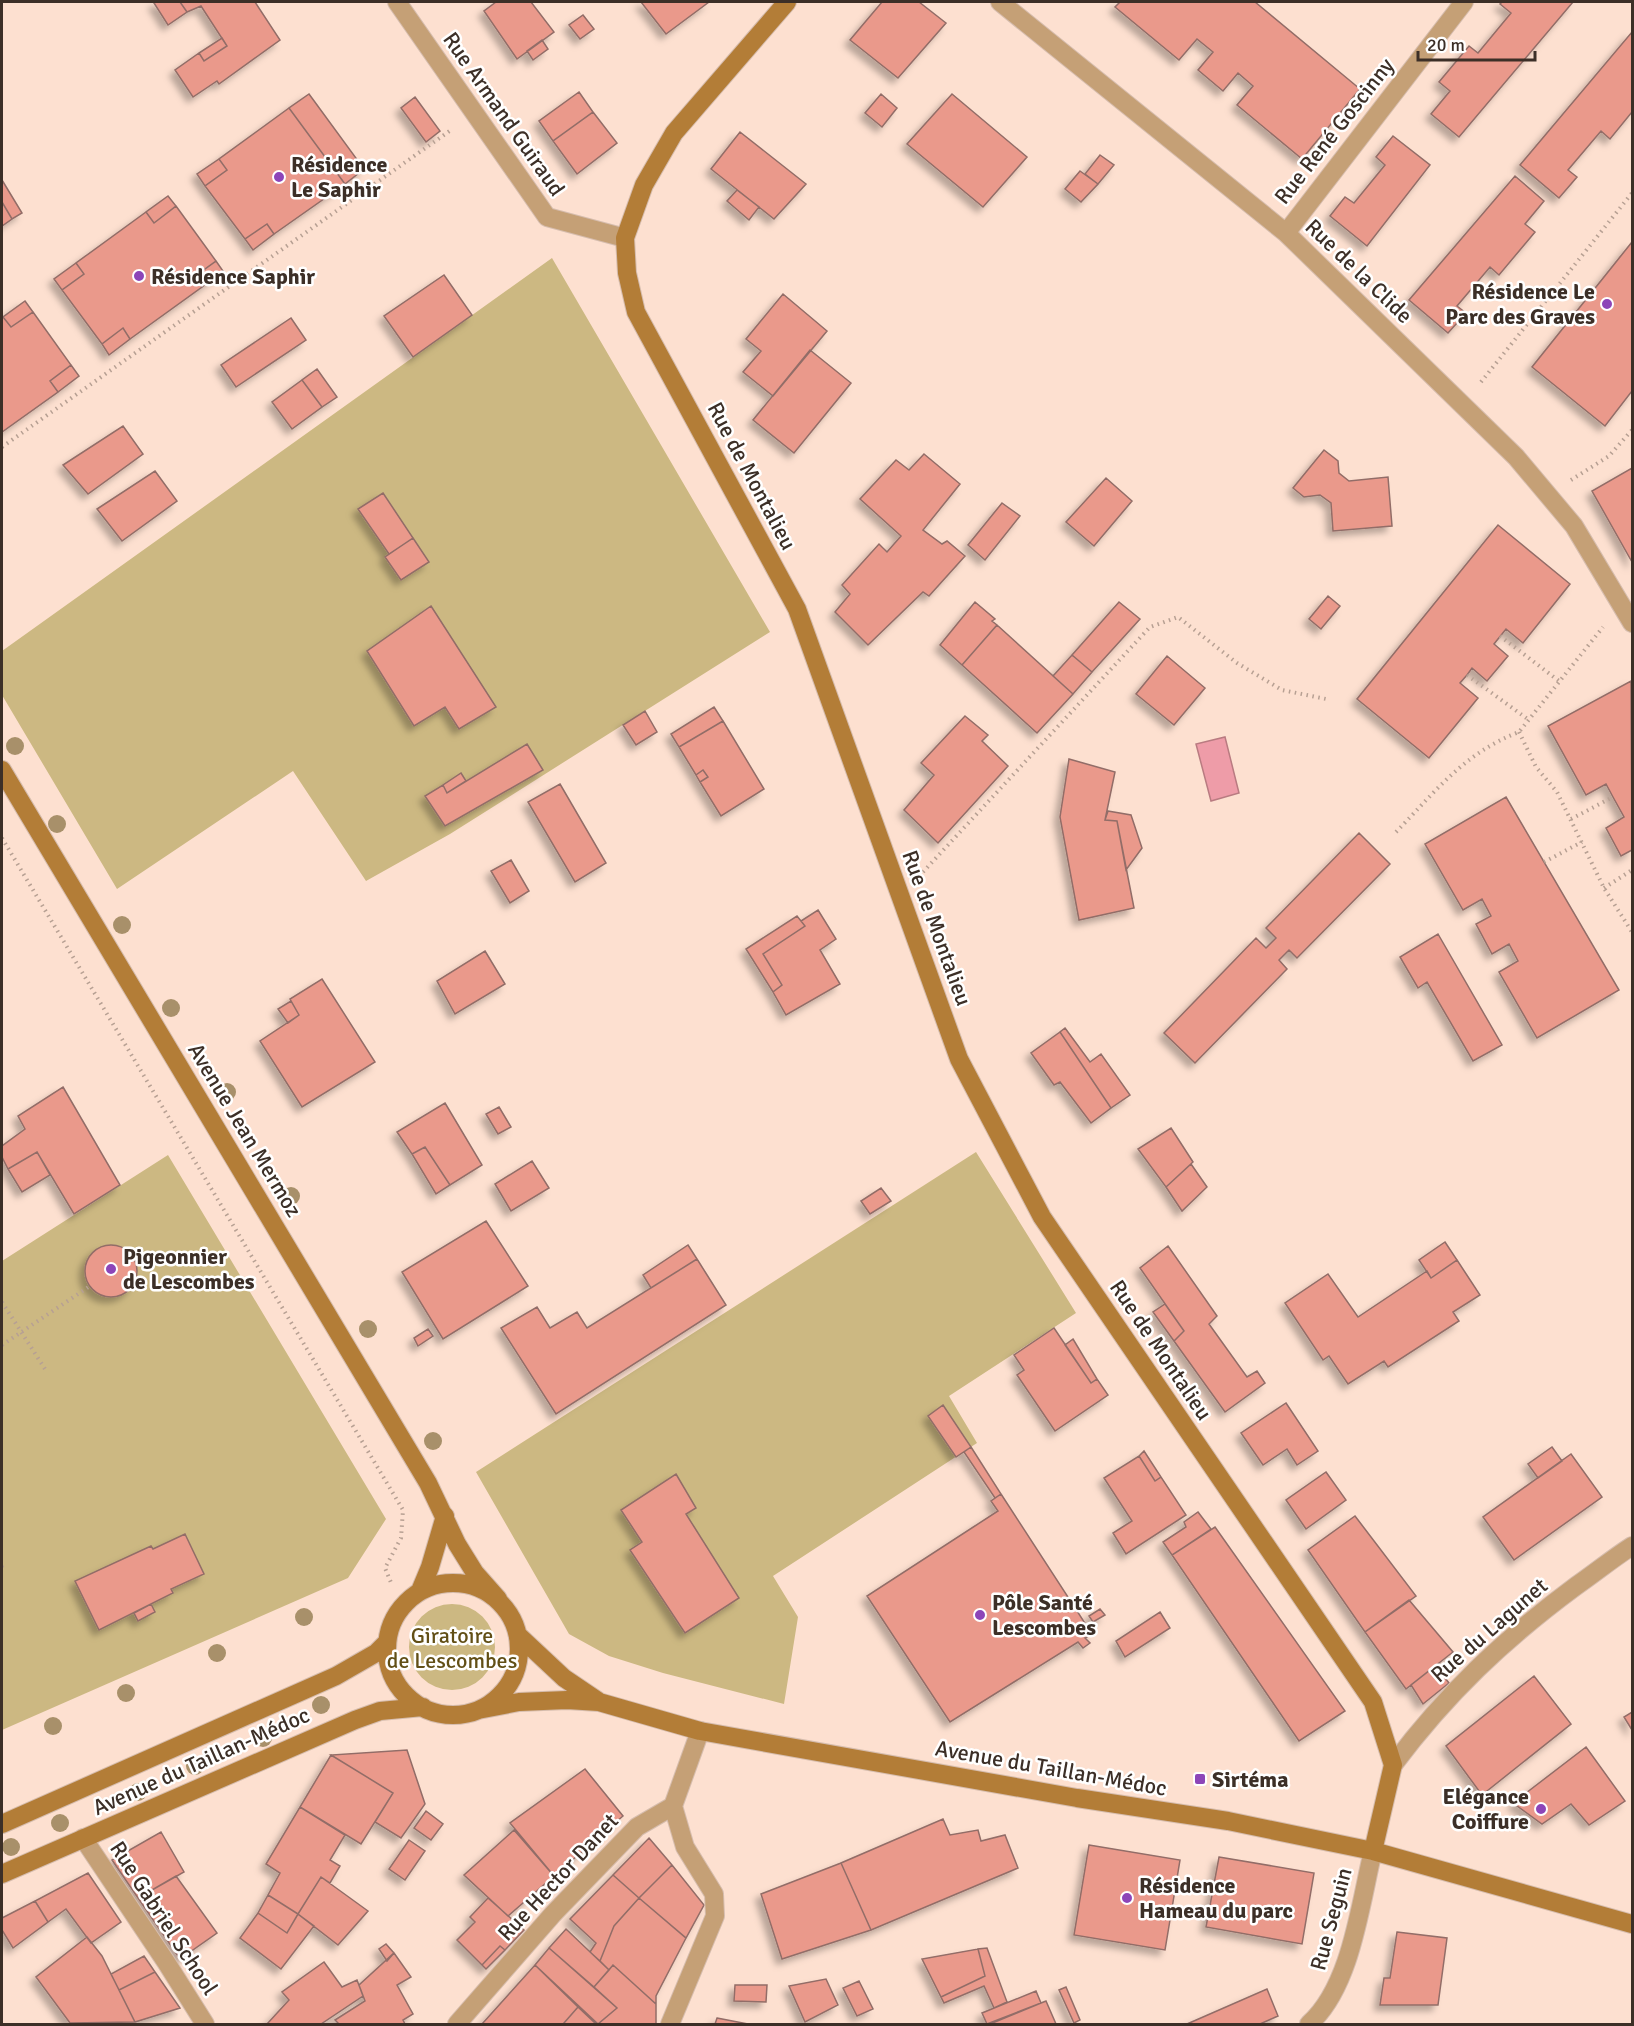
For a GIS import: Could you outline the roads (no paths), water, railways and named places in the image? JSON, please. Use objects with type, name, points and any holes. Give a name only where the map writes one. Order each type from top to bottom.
[{"type":"street","name":"Rue Armand Guiraud","points":[[397,2],[547,217],[625,238]]},
{"type":"street","name":"Rue de Montalieu","points":[[788,2],[674,133],[644,185],[625,238],[627,273],[636,312],[796,609],[958,1059],[1042,1217],[1373,1702],[1393,1765]]},
{"type":"street","name":"Rue de la Clide","points":[[1000,2],[1286,233],[1516,457],[1574,526],[1629,617]]},
{"type":"street","name":"Rue René Goscinny","points":[[1286,233],[1464,2]]},
{"type":"street","name":"Avenue Jean Mermoz","points":[[2,771],[428,1483],[457,1544],[498,1599]]},
{"type":"street","points":[[420,1591],[430,1567],[445,1516]]},
{"type":"street","name":"Rue du Lagunet","points":[[1393,1765],[1430,1716],[1473,1671],[1543,1611],[1632,1546]]},
{"type":"street","points":[[461,1583],[481,1588],[498,1599],[511,1616],[518,1635],[519,1658],[511,1680],[497,1698],[478,1710],[455,1715],[433,1712],[412,1701],[397,1684],[388,1664],[387,1642],[393,1622],[404,1604],[420,1591],[439,1584],[461,1583]]},
{"type":"street","name":"Avenue du Taillan-Médoc","points":[[518,1635],[564,1678],[599,1702]]},
{"type":"street","name":"Avenue du Taillan-Médoc","points":[[2,1824],[336,1676],[376,1653],[387,1642]]},
{"type":"street","name":"Avenue du Taillan-Médoc","points":[[478,1710],[519,1702],[599,1702],[700,1731],[1077,1798],[1228,1821],[1373,1851],[1632,1924]]},
{"type":"street","name":"Avenue du Taillan-Médoc","points":[[2,1874],[356,1719],[380,1711],[423,1707]]},
{"type":"street","points":[[670,2025],[715,1916],[714,1894],[685,1847],[673,1806],[700,1731]]},
{"type":"street","points":[[1373,1851],[1393,1765]]},
{"type":"street","name":"Rue Hector Danet","points":[[457,2025],[553,1914],[637,1827],[673,1806]]},
{"type":"street","name":"Rue Gabriel School","points":[[83,1838],[205,2025]]},
{"type":"street","name":"Rue Seguin","points":[[1309,2025],[1332,1999],[1342,1978],[1373,1851]]},
{"type":"place","name":"Résidence Le Saphir","points":[[279,177]]},
{"type":"place","name":"Résidence Saphir","points":[[139,276]]},
{"type":"place","name":"Résidence Le Parc des Graves","points":[[1607,304]]},
{"type":"place","name":"Pigeonnier de Lescombes","points":[[111,1269]]},
{"type":"place","name":"Pôle Santé Lescombes","points":[[980,1615]]},
{"type":"place","name":"Sirtéma","points":[[1200,1779]]},
{"type":"place","name":"Elégance Coiffure","points":[[1541,1809]]},
{"type":"place","name":"Résidence Hameau du parc","points":[[1127,1898]]},
{"type":"park label","name":"Giratoire de Lescombes","points":[[452,1648]]}]
